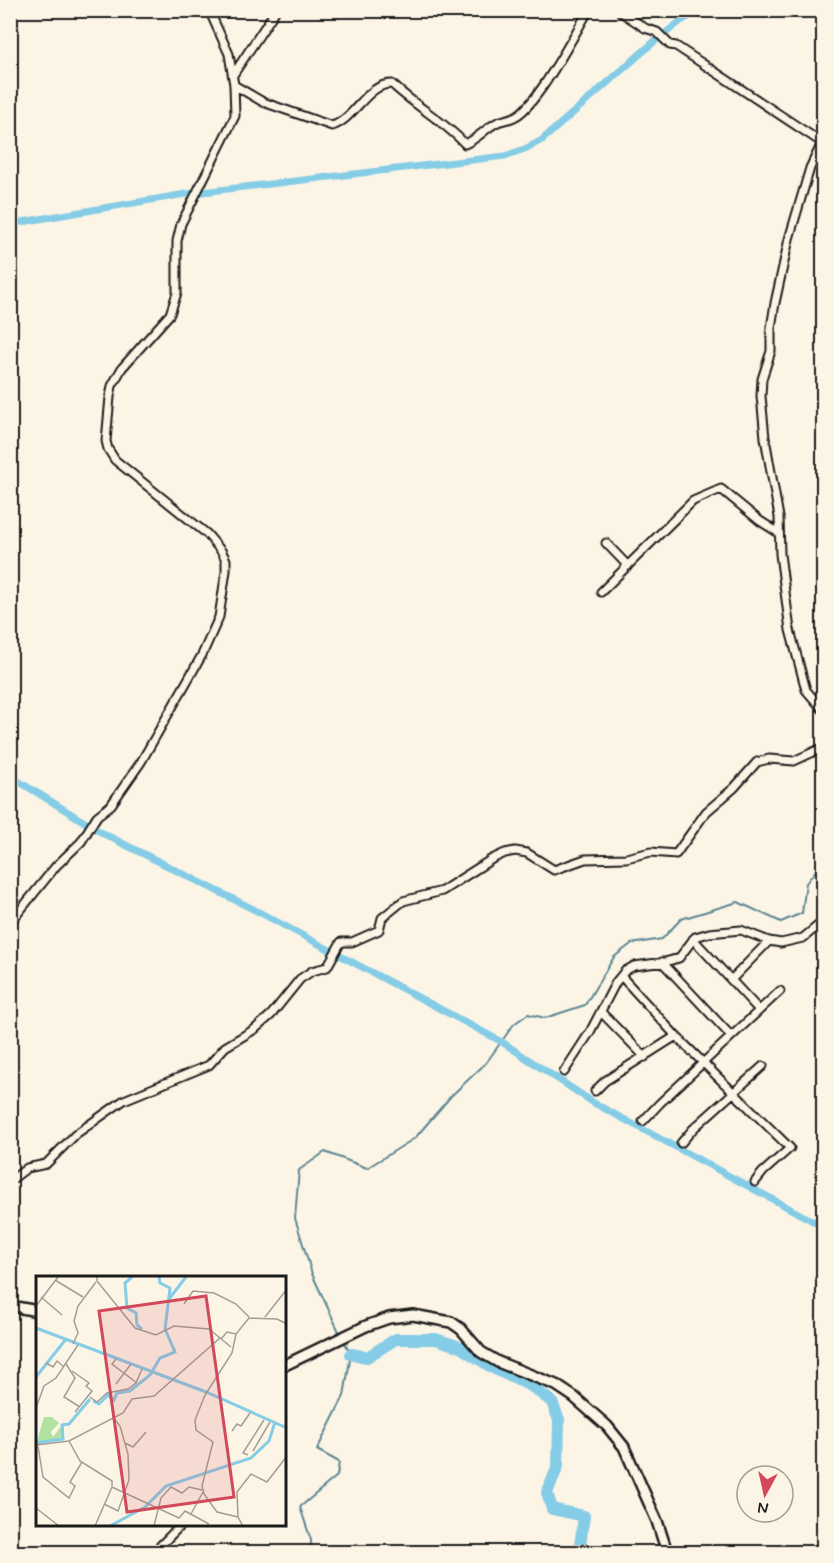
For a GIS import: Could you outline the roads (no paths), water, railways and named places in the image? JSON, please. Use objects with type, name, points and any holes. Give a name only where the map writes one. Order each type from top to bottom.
[{"type":"street","points":[[10,923],[56,866],[83,840],[95,820],[108,810],[141,762],[194,669],[219,617],[226,560],[220,547],[115,460],[111,456],[106,441],[112,386],[122,368],[170,314],[177,293],[177,240],[182,225],[235,116],[234,85],[229,54],[209,10]]},
{"type":"street","points":[[233,75],[276,10]]},
{"type":"street","points":[[234,85],[263,102],[332,126],[342,120],[382,84],[392,84],[465,144],[476,139],[497,122],[514,117],[520,112],[546,81],[589,10]]},
{"type":"street","points":[[618,10],[645,28],[657,32],[670,45],[676,46],[823,142],[810,168],[789,239],[775,303],[771,328],[771,351],[762,379],[765,438],[776,495],[785,603],[806,690],[824,711]]},
{"type":"street","points":[[601,592],[693,501],[717,490],[721,489],[760,521],[779,532]]},
{"type":"street","points":[[606,543],[628,566]]},
{"type":"street","points":[[10,1181],[27,1168],[46,1164],[76,1134],[124,1100],[144,1090],[207,1067],[225,1047],[255,1029],[271,1015],[300,979],[312,971],[327,967],[341,942],[352,942],[379,930],[382,918],[403,901],[442,891],[492,859],[515,851],[527,853],[554,870],[585,859],[626,858],[651,852],[676,854],[706,812],[734,788],[757,762],[769,759],[794,761],[824,747]]},
{"type":"street","points":[[564,1072],[625,970],[679,957],[695,937],[709,933],[741,930],[769,941],[791,942],[802,938],[820,924],[824,924]]},
{"type":"street","points":[[693,939],[759,1010]]},
{"type":"street","points":[[731,980],[769,941]]},
{"type":"street","points":[[662,962],[731,1036]]},
{"type":"street","points":[[621,976],[676,1036],[790,1148],[755,1182]]},
{"type":"street","points":[[644,1121],[780,991]]},
{"type":"street","points":[[601,1012],[645,1057]]},
{"type":"street","points":[[594,1091],[605,1081],[676,1036]]},
{"type":"street","points":[[681,1143],[733,1091],[763,1066]]},
{"type":"street","points":[[10,1306],[36,1311]]},
{"type":"street","points":[[286,1365],[377,1321],[402,1315],[426,1316],[451,1322],[461,1329],[481,1352],[498,1362],[556,1385],[574,1397],[607,1426],[624,1447],[657,1521],[667,1552]]},
{"type":"street","points":[[154,1552],[179,1527]]},
{"type":"waterway","points":[[10,224],[186,194],[505,156],[542,140],[681,21],[694,14],[713,10]]},
{"type":"waterway","points":[[10,776],[104,834],[255,910],[502,1042],[594,1103],[824,1227]]},
{"type":"waterway","points":[[341,1336],[312,1274],[295,1218],[299,1170],[325,1152],[367,1168],[415,1138],[451,1096],[486,1063],[514,1024],[528,1014],[545,1018],[585,1005],[614,957],[631,944],[662,939],[681,919],[738,902],[781,922],[802,913],[806,883],[817,869],[824,878]]},
{"type":"waterway","points":[[351,1354],[367,1357],[396,1339],[436,1339],[460,1347],[493,1368],[531,1386],[552,1402],[559,1420],[558,1466],[547,1493],[552,1509],[584,1516],[581,1552]]},
{"type":"waterway","points":[[311,1552],[311,1540],[300,1507],[337,1476],[339,1462],[317,1450],[344,1396],[351,1354],[344,1341]]}]
